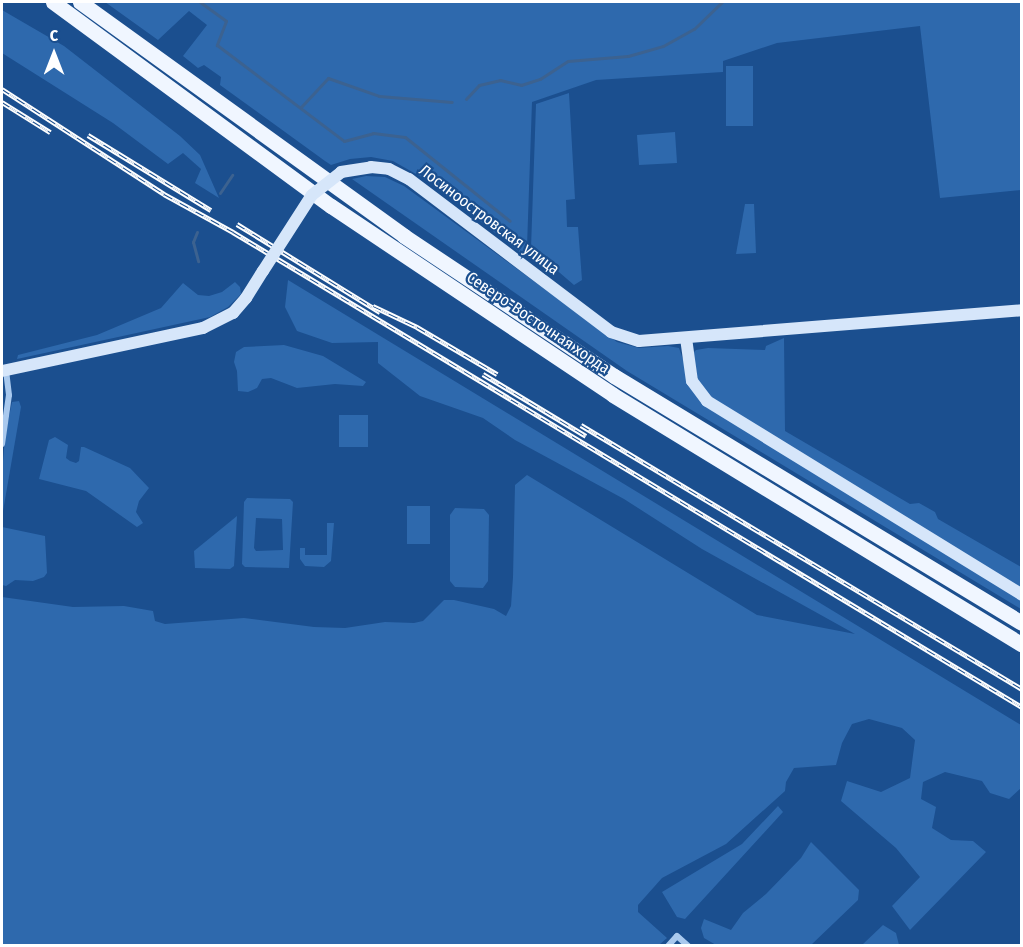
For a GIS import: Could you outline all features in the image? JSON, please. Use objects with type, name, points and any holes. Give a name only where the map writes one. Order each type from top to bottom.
[{"type":"main road","name":"Северо-Восточная хорда","points":[[53,2],[145,67],[331,206],[596,384],[1022,645]]},
{"type":"main road","name":"Северо-Восточная хорда","points":[[80,2],[386,224],[605,370],[1022,622]]},
{"type":"street","name":"Лосиноостровская улица","points":[[4,370],[203,328],[233,313],[246,298],[312,195],[341,172],[380,168],[388,169],[409,179],[611,332],[639,341],[1022,310]]},
{"type":"street","points":[[686,338],[692,381],[707,401],[1022,595]]},
{"type":"street","points":[[2,444],[9,394],[4,370]]},
{"type":"street","points":[[668,945],[677,936],[688,945]]},
{"type":"shaded area","points":[[105,2],[1021,2],[1021,190],[940,198],[920,26],[777,43],[723,61],[723,72],[596,80],[532,102],[527,247],[522,254],[430,182],[393,161],[371,157],[350,159],[331,165],[220,85],[221,77],[204,65],[198,68],[183,56],[207,25],[189,11],[158,40]]},
{"type":"shaded area","points":[[2,10],[64,46],[180,136],[200,155],[219,198],[195,183],[201,169],[183,153],[168,164],[113,123],[2,53]]},
{"type":"shaded area","points":[[726,66],[753,66],[753,126],[726,126]]},
{"type":"shaded area","points":[[569,93],[575,199],[566,200],[567,227],[578,227],[582,280],[574,285],[531,248],[536,104]]},
{"type":"shaded area","points":[[675,132],[677,163],[639,165],[637,135]]},
{"type":"shaded area","points":[[366,176],[385,177],[404,186],[617,342],[639,348],[668,346],[679,348],[694,391],[1021,598],[1021,609],[627,371],[352,179]]},
{"type":"shaded area","points":[[745,204],[754,204],[756,253],[736,254]]},
{"type":"shaded area","points":[[288,280],[1021,725],[1021,788],[1009,799],[990,793],[982,781],[945,772],[923,782],[921,799],[936,807],[932,828],[951,840],[973,841],[986,852],[910,930],[892,906],[920,877],[896,848],[841,801],[847,781],[881,792],[910,778],[915,740],[902,728],[869,719],[852,724],[842,743],[836,765],[794,768],[786,782],[785,791],[726,844],[662,878],[638,905],[638,912],[667,938],[659,945],[2,945],[2,597],[73,607],[124,606],[153,611],[155,621],[165,624],[244,618],[314,627],[345,628],[385,622],[414,623],[423,621],[444,600],[494,609],[506,616],[511,606],[513,577],[515,485],[527,475],[757,615],[855,634],[702,549],[624,499],[515,440],[483,418],[420,396],[378,363],[378,342],[332,343],[297,331],[285,307]]},
{"type":"shaded area","points":[[235,282],[240,287],[241,294],[228,307],[210,317],[17,359],[18,355],[97,335],[161,308],[183,283],[198,295],[209,296],[222,292]]},
{"type":"shaded area","points":[[784,338],[785,431],[910,504],[919,503],[935,512],[938,519],[1021,567],[1021,591],[719,407],[699,388],[693,353],[696,350],[708,348],[765,350],[766,346]]},
{"type":"shaded area","points":[[284,345],[323,356],[366,382],[363,386],[335,384],[297,388],[271,378],[262,379],[257,388],[248,392],[238,391],[234,362],[236,352],[244,347]]},
{"type":"shaded area","points":[[19,401],[21,407],[2,517],[5,437],[12,402]]},
{"type":"shaded area","points":[[339,415],[368,415],[368,447],[339,447]]},
{"type":"shaded area","points":[[55,437],[68,445],[66,458],[70,461],[76,463],[79,461],[81,447],[84,447],[130,468],[149,488],[139,501],[136,512],[143,523],[137,527],[86,491],[39,479],[49,440]]},
{"type":"shaded area","points":[[247,498],[290,499],[293,502],[289,568],[245,567],[242,564],[244,502]],"holes":[[[256,518],[282,519],[283,550],[256,551],[254,548]]]},
{"type":"shaded area","points":[[407,506],[430,506],[430,544],[407,544]]},
{"type":"shaded area","points":[[455,508],[484,509],[489,515],[488,581],[483,588],[455,587],[450,581],[450,515]]},
{"type":"shaded area","points":[[237,516],[234,566],[230,569],[195,568],[194,551]]},
{"type":"shaded area","points":[[327,523],[334,523],[331,561],[324,567],[305,566],[300,559],[300,548],[305,548],[305,555],[327,555]]},
{"type":"shaded area","points":[[2,527],[45,536],[47,573],[44,577],[33,581],[15,580],[6,586],[2,585]]},
{"type":"shaded area","points":[[778,806],[783,812],[685,919],[677,917],[662,892],[742,844]]},
{"type":"shaded area","points":[[811,842],[859,890],[858,900],[811,945],[716,945],[704,938],[701,928],[704,919],[731,930],[743,913],[766,894],[801,858]]},
{"type":"shaded area","points":[[883,925],[896,933],[899,945],[862,945]]},
{"type":"waterway","points":[[200,2],[226,21],[217,45],[344,141],[373,133],[405,137],[510,221]]},
{"type":"waterway","points":[[466,99],[479,85],[500,80],[521,85],[540,79],[568,61],[628,56],[663,46],[694,29],[722,2]]},
{"type":"waterway","points":[[301,107],[328,78],[379,96],[452,102]]},
{"type":"waterway","points":[[220,193],[232,175]]},
{"type":"waterway","points":[[197,232],[193,242],[198,261]]},
{"type":"railway","points":[[2,89],[164,194],[233,232],[1022,707]]},
{"type":"railway","points":[[2,102],[50,132]]},
{"type":"railway","points":[[88,135],[211,210]]},
{"type":"railway","points":[[237,224],[380,312]]},
{"type":"railway","points":[[373,306],[417,327],[497,374]]},
{"type":"railway","points":[[483,374],[586,436]]},
{"type":"railway","points":[[581,425],[1022,689]]}]
